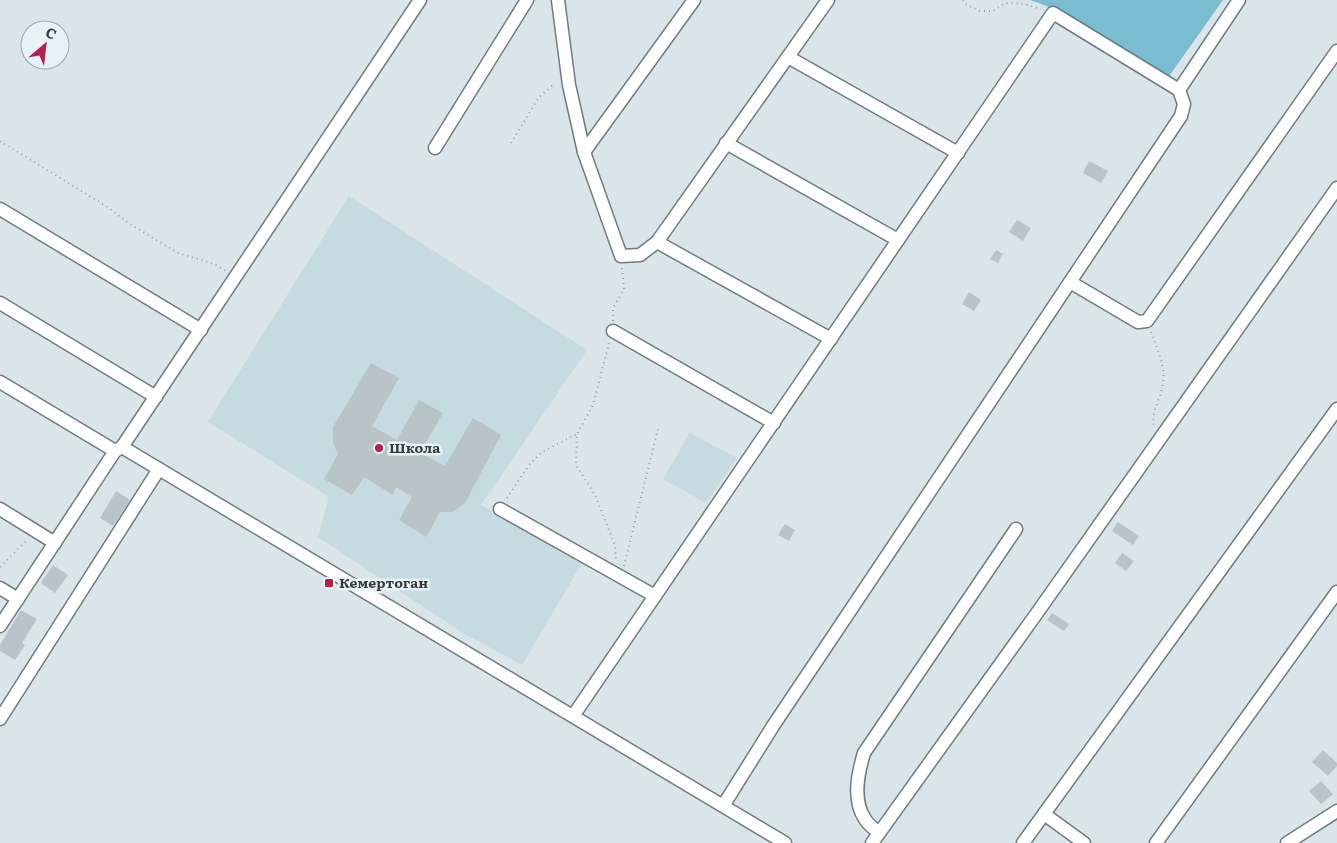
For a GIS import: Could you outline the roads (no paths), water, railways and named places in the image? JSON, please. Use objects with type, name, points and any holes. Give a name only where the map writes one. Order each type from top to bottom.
[{"type":"street","points":[[0,626],[236,278],[420,0]]},
{"type":"street","points":[[435,148],[527,0]]},
{"type":"street","points":[[584,152],[694,0]]},
{"type":"street","points":[[561,3],[569,85],[584,152],[621,256],[640,255],[657,242],[828,0]]},
{"type":"street","points":[[1179,90],[1239,0]]},
{"type":"street","points":[[573,716],[1053,13],[1179,90],[1184,104],[1181,116],[773,726],[723,806]]},
{"type":"street","points":[[1070,282],[1138,322],[1147,321],[1337,51]]},
{"type":"street","points":[[788,57],[958,153]]},
{"type":"street","points":[[726,143],[898,240]]},
{"type":"street","points":[[1016,529],[864,753],[858,770],[858,802],[865,820],[876,838],[1337,188]]},
{"type":"street","points":[[0,209],[201,330]]},
{"type":"street","points":[[657,242],[831,339]]},
{"type":"street","points":[[0,303],[156,397]]},
{"type":"street","points":[[612,331],[774,422]]},
{"type":"street","points":[[0,382],[119,449],[159,469],[785,843]]},
{"type":"street","points":[[1023,843],[1337,409]]},
{"type":"street","points":[[0,720],[159,469]]},
{"type":"street","points":[[0,509],[55,543]]},
{"type":"street","points":[[500,509],[655,596]]},
{"type":"street","points":[[0,588],[18,599]]},
{"type":"street","points":[[1156,843],[1337,592]]},
{"type":"street","points":[[1287,843],[1337,811]]},
{"type":"street","points":[[1044,814],[1084,843]]},
{"type":"place","name":"Школа","points":[[379,448]]},
{"type":"place","name":"Кемертоган","points":[[329,583]]}]
